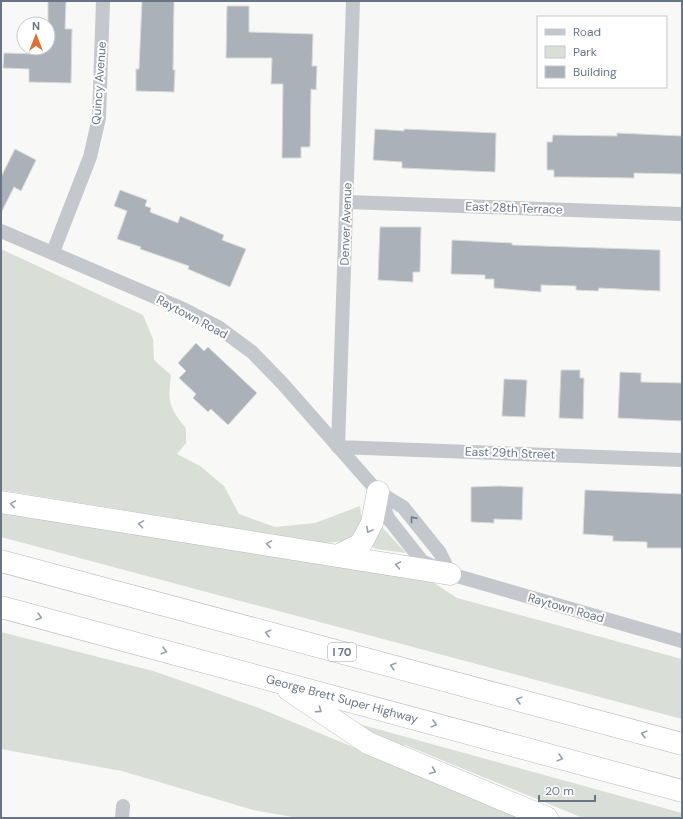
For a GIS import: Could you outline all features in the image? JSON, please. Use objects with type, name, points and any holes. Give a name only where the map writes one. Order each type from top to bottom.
[{"type":"highway","points":[[339,555],[361,544],[372,524],[378,492]]},
{"type":"highway","points":[[1,502],[450,574]]},
{"type":"highway","name":"I 70","points":[[1,561],[682,744]]},
{"type":"highway","name":"George Brett Super Highway","points":[[1,607],[682,791]]},
{"type":"highway","points":[[275,681],[368,743],[547,818]]},
{"type":"street","name":"Quincy Avenue","points":[[53,252],[90,157],[99,118],[104,1]]},
{"type":"street","name":"Denver Avenue","points":[[338,447],[353,1]]},
{"type":"street","name":"East 28th Terrace","points":[[347,202],[682,214]]},
{"type":"street","name":"Raytown Road","points":[[1,231],[183,309],[218,327],[252,352],[283,384],[378,492],[403,507],[440,554],[450,574]]},
{"type":"street","name":"East 29th Street","points":[[338,447],[682,460]]},
{"type":"street","name":"Raytown Road","points":[[378,492],[388,518],[422,561],[450,574],[682,641]]},
{"type":"green space","points":[[1,249],[143,315],[153,339],[154,360],[171,375],[171,404],[176,415],[186,428],[186,443],[177,454],[200,466],[224,486],[239,514],[275,527],[315,523],[360,506],[362,520],[358,531],[344,541],[326,543],[1,490]]},
{"type":"green space","points":[[1,512],[415,578],[434,583],[457,598],[682,659],[682,719],[1,537]]},
{"type":"green space","points":[[382,527],[406,553],[376,549],[371,546]]},
{"type":"green space","points":[[1,632],[153,671],[259,708],[524,818],[298,818],[253,810],[122,771],[1,749]]},
{"type":"green space","points":[[359,724],[682,813],[682,818],[583,818],[405,745],[398,747],[363,732]]},
{"type":"building","points":[[48,1],[66,1],[65,29],[72,29],[71,83],[29,82],[29,69],[3,68],[4,53],[16,53],[16,56],[56,56],[56,16],[48,16]]},
{"type":"building","points":[[142,1],[174,1],[174,92],[136,91],[136,69],[139,69]]},
{"type":"building","points":[[227,6],[249,6],[249,32],[313,34],[312,66],[317,66],[316,90],[311,89],[310,147],[301,147],[301,158],[282,158],[283,84],[271,84],[272,58],[226,58]]},
{"type":"building","points":[[375,129],[496,133],[495,172],[402,168],[402,162],[373,160]]},
{"type":"building","points":[[617,133],[682,136],[682,174],[634,173],[634,178],[554,177],[554,170],[547,170],[547,142],[552,142],[553,135],[617,136]]},
{"type":"building","points":[[15,149],[36,160],[21,191],[14,187],[1,213],[1,177]]},
{"type":"building","points":[[120,190],[147,200],[145,206],[151,208],[150,212],[178,223],[180,216],[224,235],[222,240],[246,249],[230,287],[188,269],[189,266],[140,249],[141,247],[117,239],[127,211],[114,206]]},
{"type":"building","points":[[380,227],[421,227],[420,272],[413,272],[413,282],[378,280]]},
{"type":"building","points":[[452,240],[512,243],[512,245],[660,250],[660,291],[599,288],[598,291],[576,290],[576,286],[541,285],[541,292],[494,288],[494,279],[485,279],[485,275],[451,274]]},
{"type":"building","points":[[196,343],[204,351],[208,347],[257,393],[228,425],[211,409],[208,412],[193,398],[196,394],[179,378],[186,371],[178,363]]},
{"type":"building","points":[[561,370],[580,370],[580,378],[584,378],[583,419],[559,418]]},
{"type":"building","points":[[620,372],[641,373],[641,382],[682,383],[682,421],[618,418]]},
{"type":"building","points":[[504,379],[527,380],[525,417],[502,416]]},
{"type":"building","points":[[471,487],[523,487],[522,520],[494,519],[494,523],[471,522]]},
{"type":"building","points":[[585,490],[682,494],[682,548],[647,548],[647,542],[613,541],[613,536],[583,534]]}]
